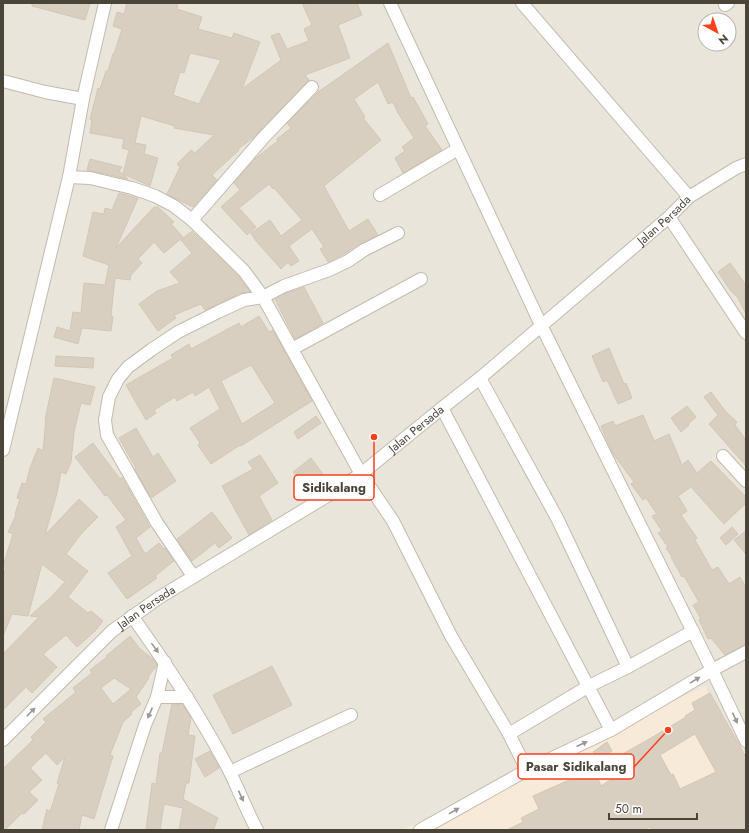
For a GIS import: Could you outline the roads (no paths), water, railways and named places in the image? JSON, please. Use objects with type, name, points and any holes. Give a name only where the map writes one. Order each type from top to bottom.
[{"type":"street","points":[[3,450],[69,177],[83,99],[105,3]]},
{"type":"street","points":[[390,3],[541,325],[746,741]]},
{"type":"street","points":[[522,3],[689,197]]},
{"type":"street","points":[[3,81],[45,92],[83,99]]},
{"type":"street","points":[[192,220],[264,138],[312,87]]},
{"type":"street","points":[[380,195],[458,149]]},
{"type":"street","name":"Jalan Persada","points":[[3,740],[112,631],[193,576],[361,474],[480,378],[669,217],[689,197],[736,168],[746,164]]},
{"type":"street","points":[[69,177],[90,178],[132,188],[174,206],[192,220],[244,271],[263,297],[361,474],[393,521],[451,636],[509,734],[527,770]]},
{"type":"street","points":[[669,217],[746,333]]},
{"type":"street","points":[[193,576],[157,523],[107,435],[105,420],[109,397],[118,379],[128,367],[178,332],[244,300],[263,297],[284,286],[329,270],[398,233]]},
{"type":"street","points":[[292,349],[421,279]]},
{"type":"street","points":[[480,378],[557,518],[628,667]]},
{"type":"street","points":[[442,408],[611,730]]},
{"type":"street","points":[[723,456],[746,481]]},
{"type":"street","points":[[132,616],[165,662],[187,697],[230,772],[257,830]]},
{"type":"street","points":[[509,734],[589,686],[628,667],[693,631]]},
{"type":"street","points":[[420,830],[527,770],[611,730],[712,670],[746,652]]},
{"type":"street","points":[[111,830],[145,725],[157,697],[165,662]]},
{"type":"street","points":[[157,697],[187,697]]},
{"type":"street","points":[[230,772],[351,715]]},
{"type":"place","name":"Sidikalang","points":[[374,437]]},
{"type":"place","name":"Pasar Sidikalang","points":[[668,730]]}]
